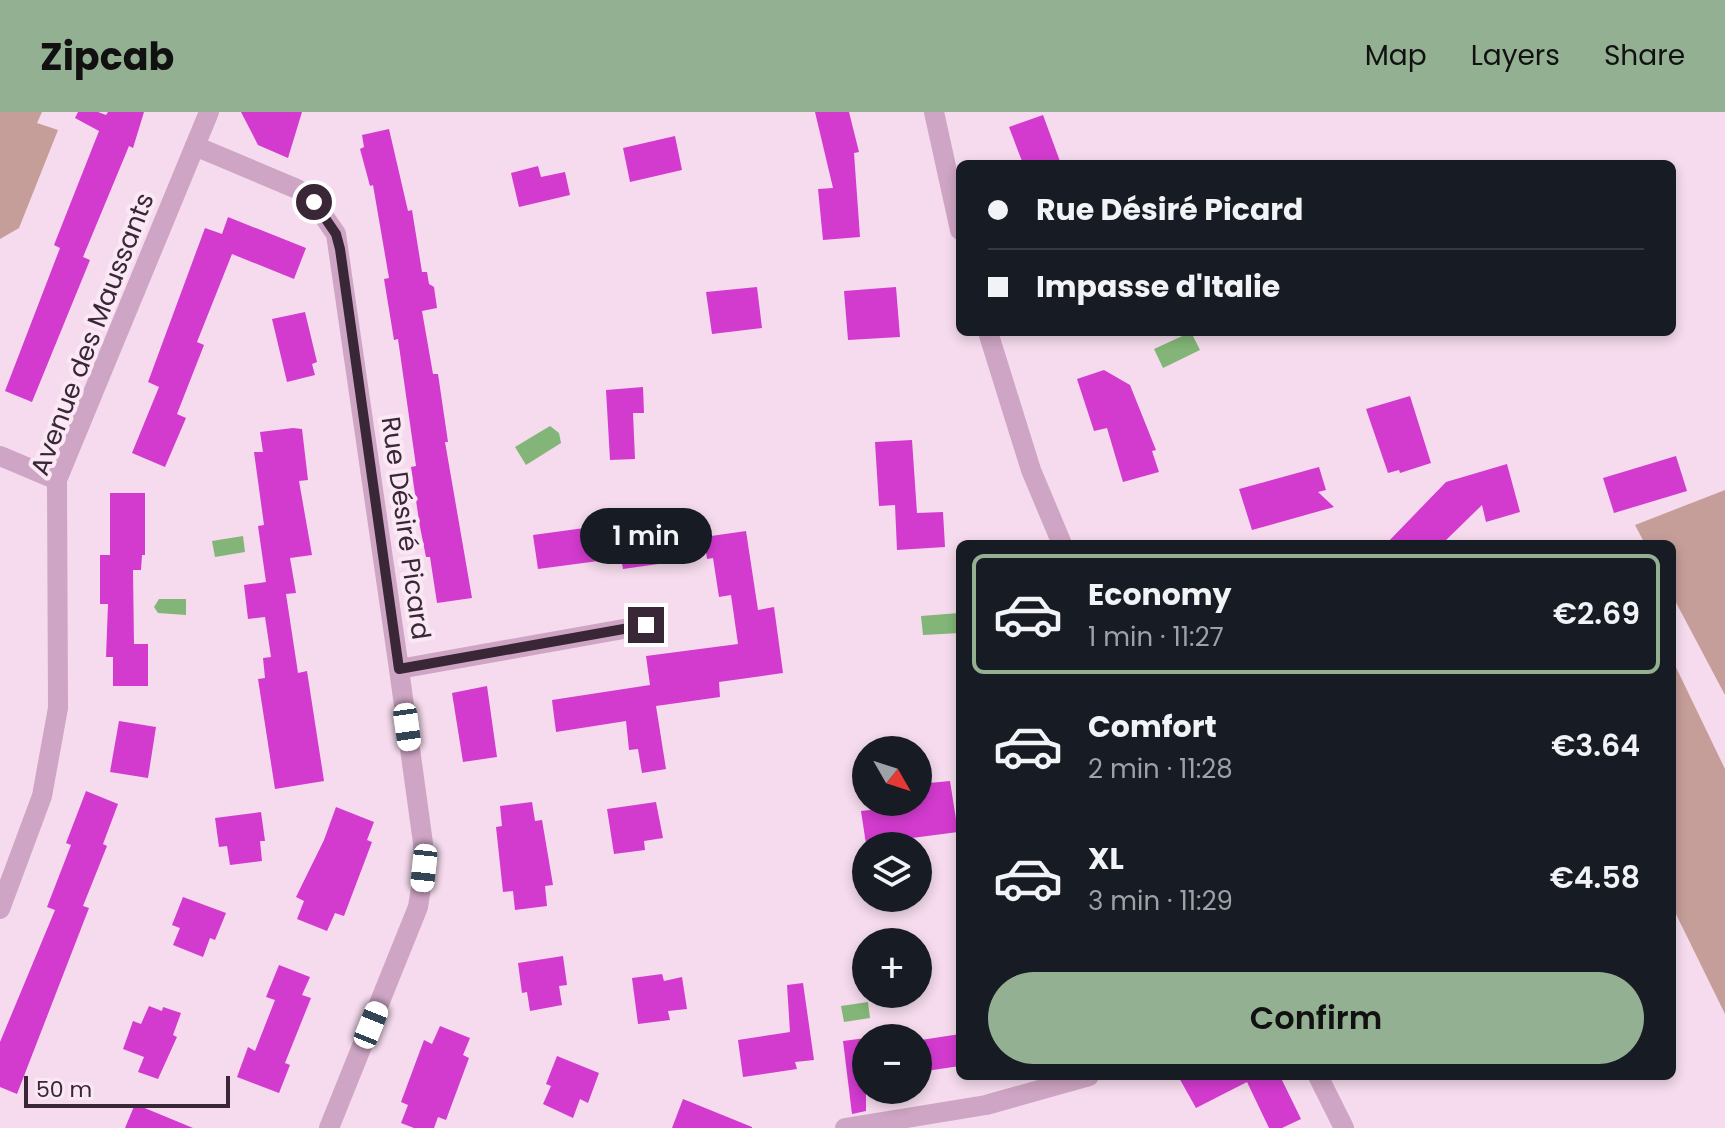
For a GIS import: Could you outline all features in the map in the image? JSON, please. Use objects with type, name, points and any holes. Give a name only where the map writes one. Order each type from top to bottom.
[{"type":"street","name":"Avenue des Maussants","points":[[0,909],[42,796],[58,708],[57,480],[209,112]]},
{"type":"street","points":[[934,112],[956,212]]},
{"type":"street","name":"Rue Désiré Picard","points":[[195,146],[297,189],[314,202],[336,234],[423,843],[422,888],[408,932],[329,1128]]},
{"type":"street","points":[[989,336],[1031,470],[1060,540]]},
{"type":"street","points":[[0,456],[57,480]]},
{"type":"street","points":[[399,669],[646,625]]},
{"type":"street","points":[[845,1128],[986,1105],[1075,1080]]},
{"type":"street","points":[[1320,1080],[1344,1128]]},
{"type":"shaded area","points":[[0,112],[42,112],[37,123],[58,130],[19,228],[0,239]]},
{"type":"shaded area","points":[[1182,336],[1193,336],[1200,350],[1163,368],[1154,349]]},
{"type":"shaded area","points":[[550,426],[559,433],[561,443],[526,465],[515,447]]},
{"type":"shaded area","points":[[1725,490],[1725,695],[1676,603],[1676,540],[1643,540],[1635,525]]},
{"type":"shaded area","points":[[243,536],[245,552],[215,557],[212,541]]},
{"type":"shaded area","points":[[159,599],[186,599],[186,615],[158,613],[154,607]]},
{"type":"shaded area","points":[[956,613],[956,633],[923,635],[921,616]]},
{"type":"shaded area","points":[[1676,667],[1725,769],[1725,1014],[1676,914]]},
{"type":"shaded area","points":[[852,1004],[852,1008],[869,1008],[870,1018],[844,1022],[841,1006]]},
{"type":"building","points":[[78,112],[106,115],[108,112],[144,112],[133,148],[129,146],[83,257],[90,260],[32,402],[5,391],[60,248],[54,245],[99,131],[75,118]]},
{"type":"building","points":[[241,112],[302,112],[288,158],[258,145]]},
{"type":"building","points":[[815,112],[849,112],[859,152],[854,153],[860,237],[823,240],[818,189],[833,188]]},
{"type":"building","points":[[1043,115],[1060,160],[1021,160],[1009,127]]},
{"type":"building","points":[[389,129],[408,211],[412,210],[422,272],[427,272],[429,284],[434,287],[437,308],[422,311],[433,374],[438,374],[448,442],[445,442],[472,598],[437,603],[430,557],[426,557],[420,527],[411,467],[416,466],[398,339],[394,340],[384,279],[389,278],[373,185],[370,186],[360,149],[364,147],[362,135]]},
{"type":"building","points":[[675,136],[682,170],[630,182],[623,148]]},
{"type":"building","points":[[538,166],[541,177],[565,172],[570,195],[519,207],[511,173]]},
{"type":"building","points":[[228,217],[306,248],[294,279],[232,254],[197,342],[204,345],[177,414],[186,418],[165,467],[132,453],[159,387],[148,382],[205,228],[222,234]]},
{"type":"building","points":[[757,287],[762,328],[712,334],[706,292]]},
{"type":"building","points":[[896,287],[900,337],[848,340],[844,291]]},
{"type":"building","points":[[305,312],[317,362],[312,364],[315,375],[287,382],[272,319]]},
{"type":"building","points":[[1104,370],[1130,385],[1156,450],[1152,451],[1159,472],[1123,482],[1107,428],[1094,431],[1077,379]]},
{"type":"building","points":[[643,387],[644,413],[633,413],[635,459],[610,460],[606,390]]},
{"type":"building","points":[[1410,396],[1431,463],[1400,473],[1399,470],[1388,473],[1366,409]]},
{"type":"building","points":[[302,429],[308,480],[299,481],[312,555],[290,558],[296,593],[286,594],[298,673],[307,671],[324,781],[275,789],[258,679],[265,678],[263,658],[271,657],[265,617],[248,619],[244,585],[266,582],[258,526],[264,525],[254,452],[263,452],[260,432]]},
{"type":"building","points":[[912,440],[917,513],[943,512],[945,547],[897,550],[895,505],[879,506],[875,442]]},
{"type":"building","points":[[1676,456],[1687,491],[1614,513],[1603,478]]},
{"type":"building","points":[[1507,464],[1520,512],[1486,522],[1482,505],[1446,540],[1390,540],[1446,482]]},
{"type":"building","points":[[1319,467],[1326,490],[1318,492],[1334,507],[1252,530],[1239,489]]},
{"type":"building","points":[[110,493],[145,493],[145,555],[142,555],[141,570],[133,570],[134,644],[148,644],[148,686],[113,686],[113,657],[106,657],[108,604],[100,604],[100,555],[110,555]]},
{"type":"building","points":[[682,524],[687,560],[623,569],[621,558],[538,569],[533,535],[599,526],[600,530],[631,526],[632,531]]},
{"type":"building","points":[[746,531],[758,610],[774,607],[783,673],[719,682],[720,697],[656,706],[666,769],[642,773],[638,749],[629,750],[626,721],[556,732],[552,700],[650,685],[646,656],[738,644],[731,595],[719,597],[713,558],[707,559],[704,537]]},
{"type":"building","points":[[487,686],[497,757],[463,762],[452,693]]},
{"type":"building","points":[[119,721],[156,727],[148,778],[110,772]]},
{"type":"building","points":[[950,781],[956,832],[932,835],[932,832],[864,832],[862,816],[932,816],[932,783]]},
{"type":"building","points":[[86,791],[118,804],[103,844],[107,846],[83,906],[89,908],[17,1094],[0,1087],[0,1042],[55,910],[47,907],[71,845],[66,843]]},
{"type":"building","points":[[532,802],[535,821],[542,820],[553,885],[545,886],[547,906],[515,910],[513,891],[503,892],[496,827],[502,826],[500,806]]},
{"type":"building","points":[[656,802],[663,838],[644,841],[645,850],[614,854],[607,809]]},
{"type":"building","points":[[336,807],[374,822],[367,840],[372,842],[344,916],[335,913],[327,931],[297,919],[304,901],[296,897],[324,840]]},
{"type":"building","points":[[261,812],[265,841],[260,841],[262,861],[230,865],[227,846],[219,847],[215,818]]},
{"type":"building","points":[[183,897],[226,913],[215,940],[210,938],[203,957],[173,945],[180,928],[172,925]]},
{"type":"building","points":[[563,956],[567,985],[559,986],[562,1005],[530,1011],[527,992],[522,993],[518,963]]},
{"type":"building","points":[[279,965],[310,977],[302,995],[311,998],[285,1063],[290,1065],[279,1093],[237,1077],[248,1047],[255,1051],[275,1000],[266,997]]},
{"type":"building","points":[[662,974],[664,981],[682,977],[687,1009],[668,1011],[670,1020],[638,1024],[632,978]]},
{"type":"building","points":[[803,983],[814,1060],[795,1062],[797,1069],[743,1077],[738,1040],[790,1032],[787,985]]},
{"type":"building","points":[[149,1006],[181,1013],[173,1035],[177,1037],[158,1079],[138,1072],[144,1057],[123,1049],[133,1021],[141,1024]]},
{"type":"building","points":[[440,1026],[470,1038],[463,1055],[469,1058],[446,1120],[438,1117],[434,1128],[414,1128],[401,1123],[408,1105],[401,1102],[424,1040],[432,1044]]},
{"type":"building","points":[[956,1035],[956,1067],[932,1070],[932,1038]]},
{"type":"building","points":[[852,1040],[852,1104],[866,1104],[866,1111],[852,1114],[843,1041]]},
{"type":"building","points":[[557,1056],[599,1073],[588,1103],[580,1099],[573,1118],[543,1104],[551,1086],[546,1084]]},
{"type":"building","points":[[1180,1080],[1282,1080],[1301,1119],[1282,1128],[1269,1128],[1247,1082],[1196,1108]]},
{"type":"building","points":[[683,1099],[752,1127],[752,1128],[672,1128]]},
{"type":"building","points":[[135,1104],[193,1128],[125,1128]]},
{"type":"route","points":[[314,202],[336,234],[340,249],[399,669],[646,625]]}]
